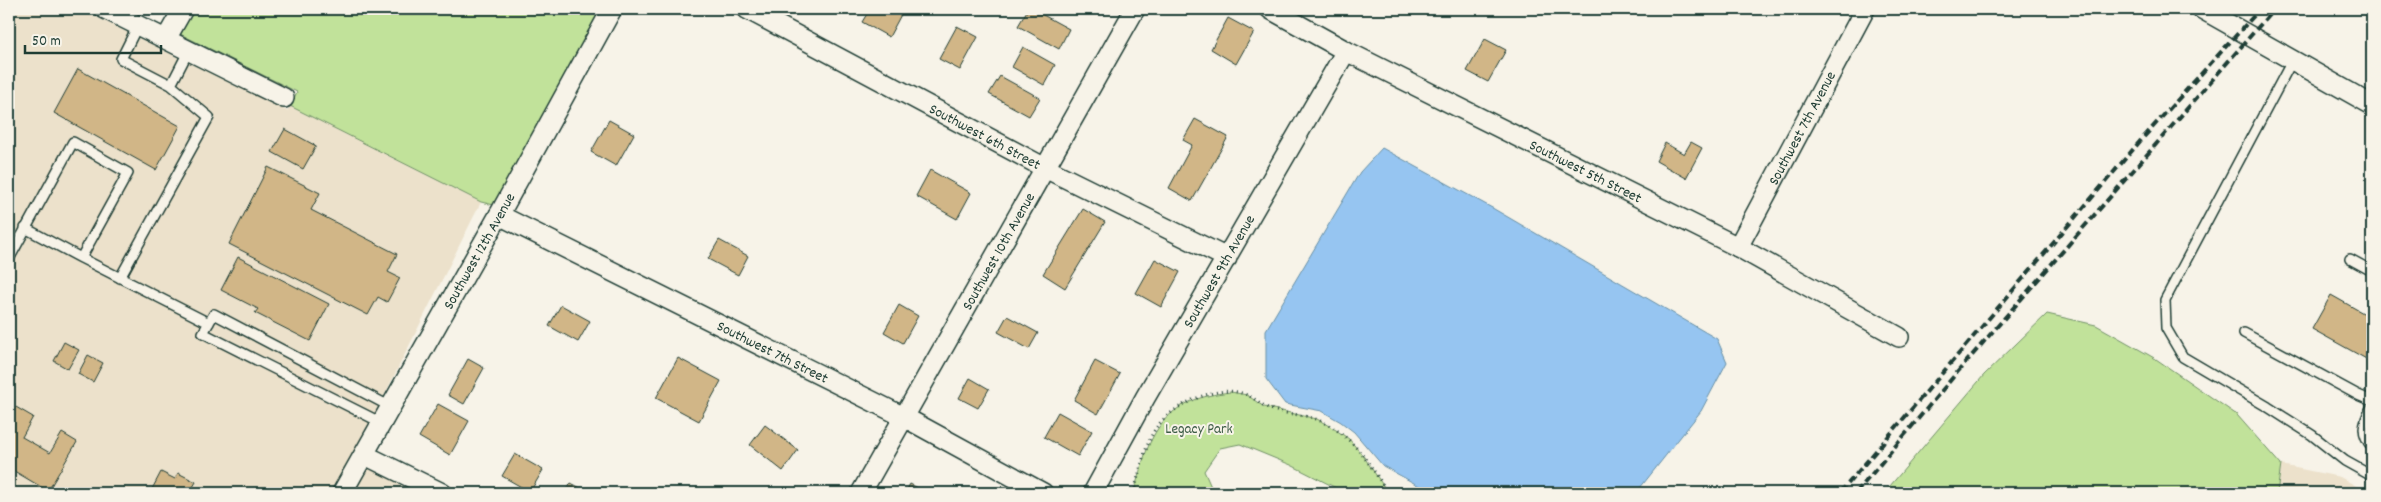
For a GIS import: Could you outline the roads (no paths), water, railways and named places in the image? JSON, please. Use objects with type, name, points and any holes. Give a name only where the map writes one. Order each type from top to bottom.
[{"type":"street","points":[[105,9],[284,98]]},
{"type":"street","points":[[166,39],[183,9]]},
{"type":"street","name":"Southwest 12th Avenue","points":[[342,493],[499,215],[612,9]]},
{"type":"street","name":"Southwest 6th Street","points":[[747,9],[1045,168],[1227,258]]},
{"type":"street","name":"Southwest 10th Avenue","points":[[861,493],[1135,9]]},
{"type":"street","name":"Southwest 5th Street","points":[[1270,9],[1346,51],[1738,247],[1899,338]]},
{"type":"street","name":"Southwest 7th Avenue","points":[[1738,247],[1866,9]]},
{"type":"street","points":[[2202,9],[2372,105]]},
{"type":"street","name":"Southwest 9th Avenue","points":[[1093,493],[1145,398],[1346,51]]},
{"type":"street","name":"Southwest 7th Street","points":[[499,215],[904,417],[1043,493]]},
{"type":"street","points":[[365,454],[442,493]]},
{"type":"lane","points":[[120,278],[209,117],[171,85],[121,60],[138,25]]},
{"type":"lane","points":[[171,85],[189,50]]},
{"type":"lane","points":[[2293,59],[2165,300],[2166,328],[2183,356],[2268,407],[2312,435],[2345,461],[2372,476]]},
{"type":"lane","points":[[9,259],[73,142],[128,173],[81,258]]},
{"type":"lane","points":[[25,228],[209,322]]},
{"type":"lane","points":[[2350,260],[2372,271]]},
{"type":"lane","points":[[214,314],[387,415],[203,333],[214,314]]},
{"type":"lane","points":[[2244,333],[2372,401]]},
{"type":"lane","points":[[2372,406],[2364,420],[2364,437],[2372,447]]},
{"type":"water","points":[[1382,148],[1494,209],[1717,339],[1727,362],[1701,411],[1636,493],[1432,493],[1383,466],[1354,432],[1341,422],[1322,411],[1285,404],[1266,379],[1266,330],[1360,172]]},
{"type":"railway","points":[[1840,493],[2142,139],[2260,9]]},
{"type":"railway","points":[[1856,493],[1954,376],[2274,9]]},
{"type":"park label","name":"Legacy Park","points":[[1199,428]]}]
